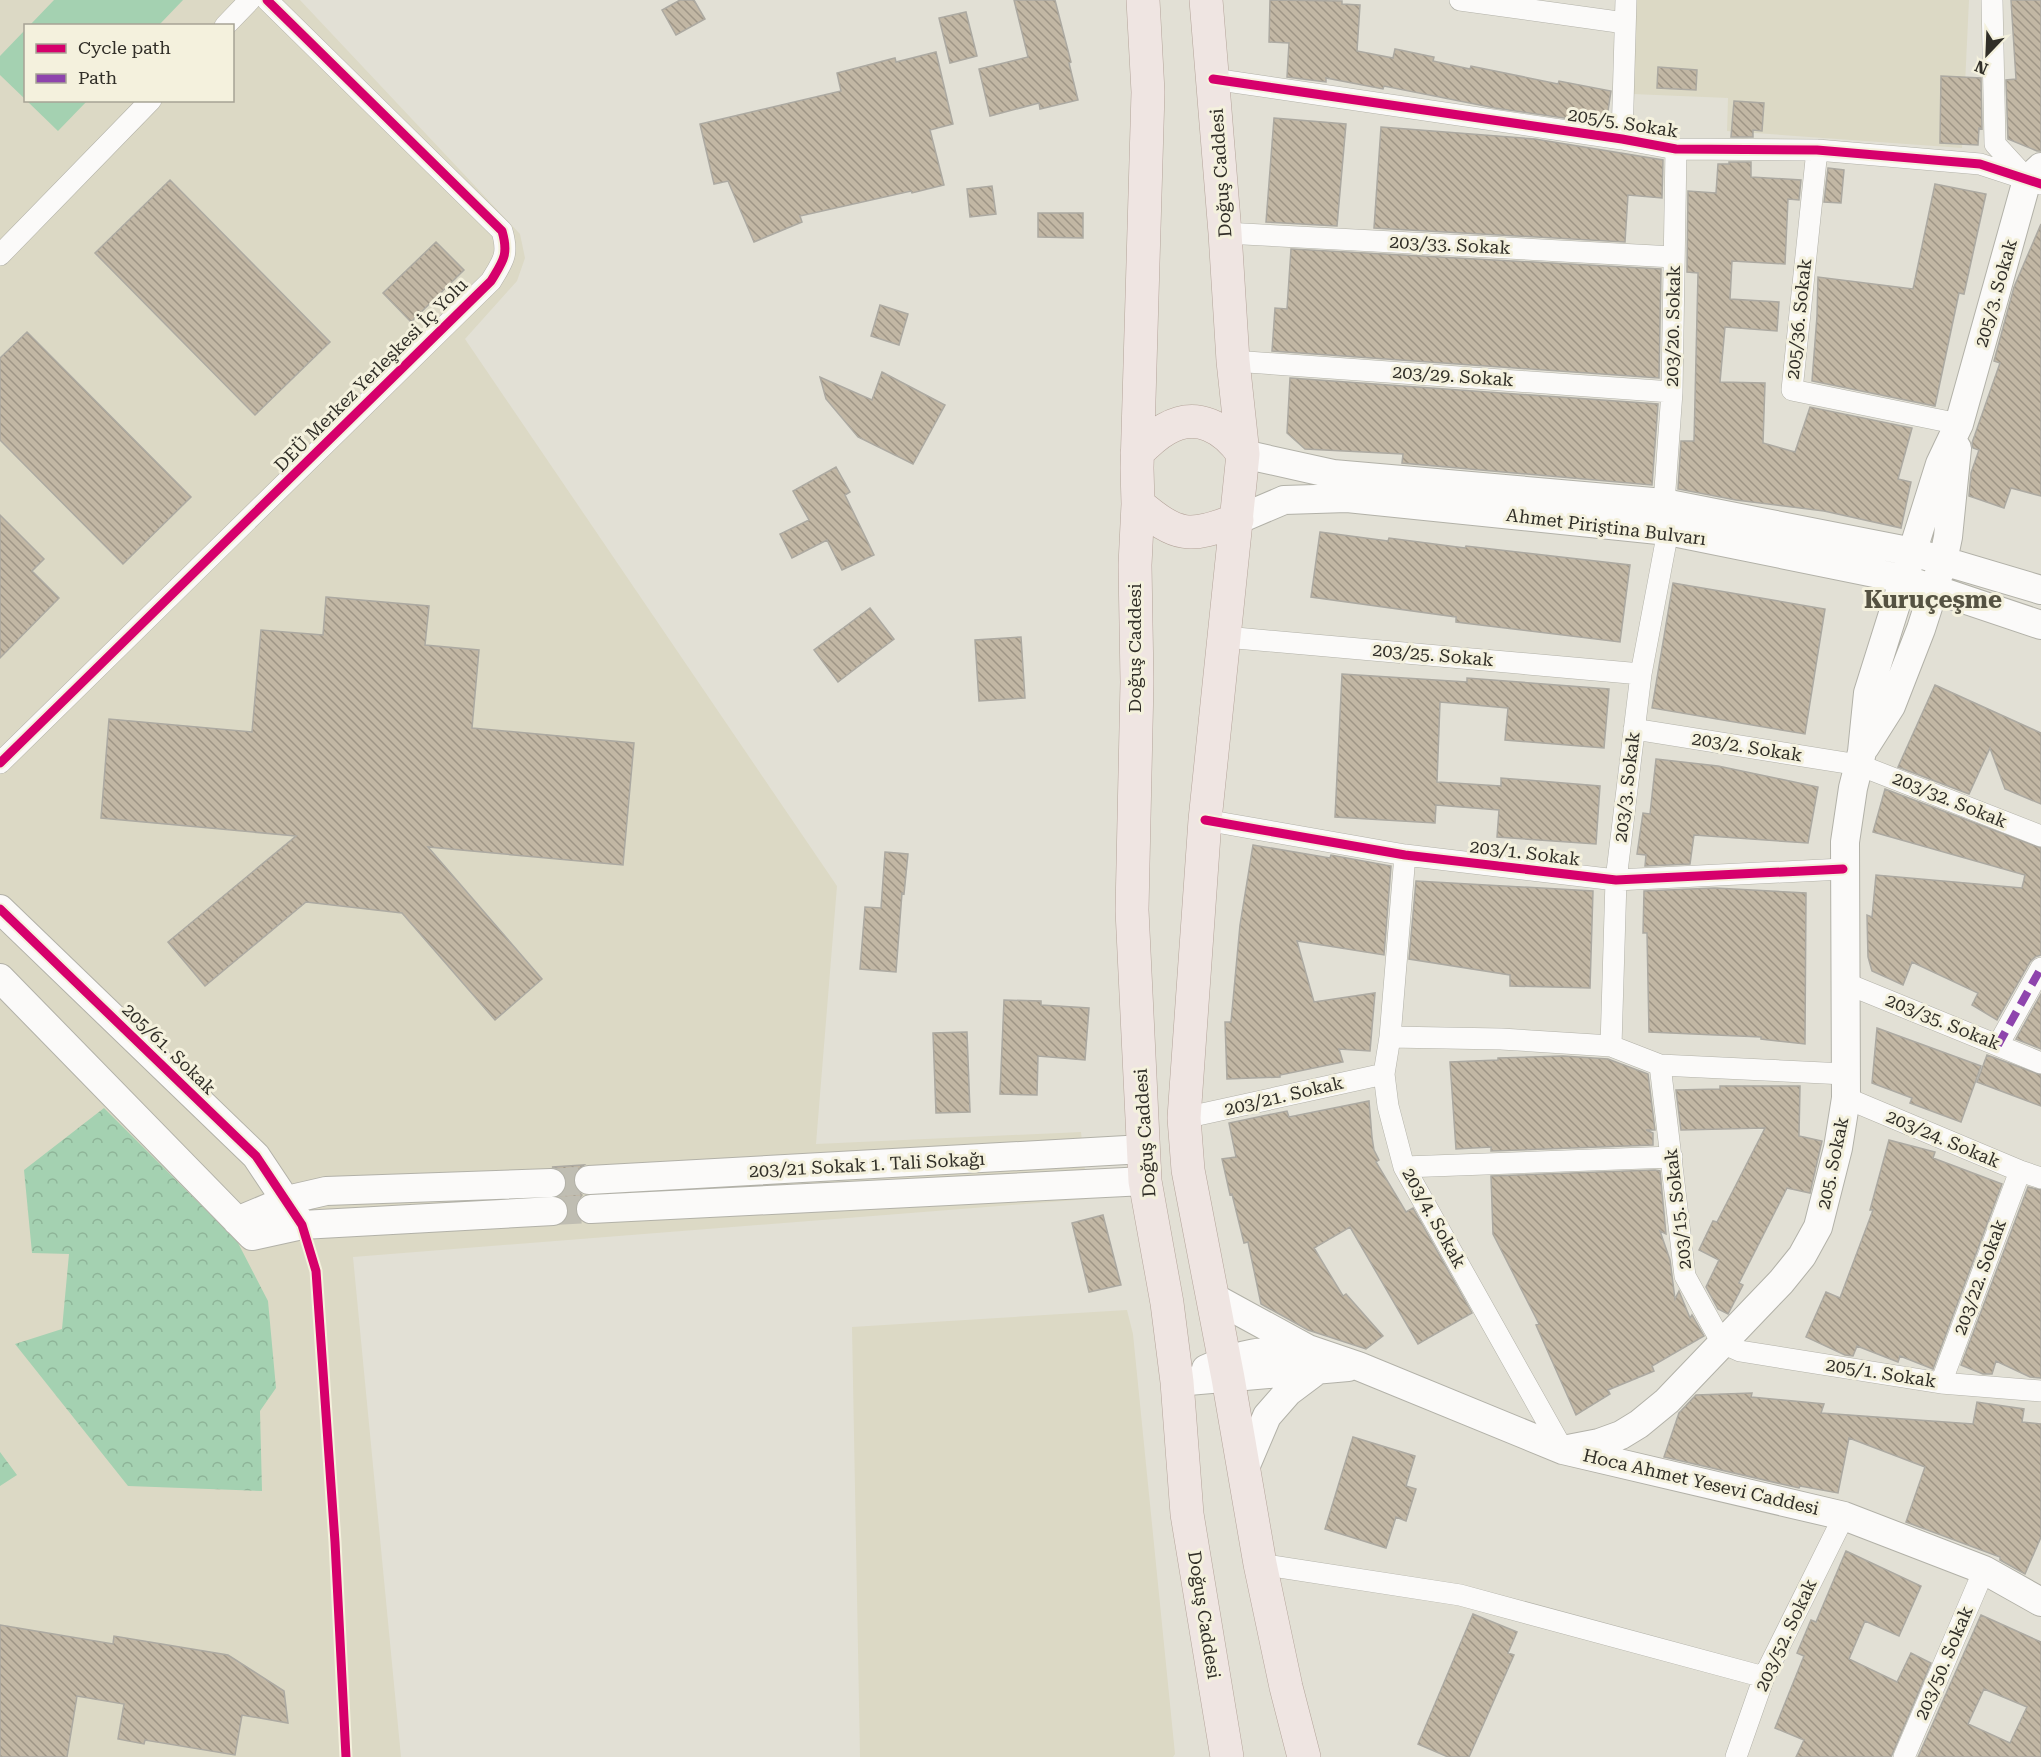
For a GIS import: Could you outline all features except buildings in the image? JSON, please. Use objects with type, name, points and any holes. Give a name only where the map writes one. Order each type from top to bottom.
[{"type":"main road","points":[[1143,0],[1148,92],[1137,453],[1138,504],[1166,527],[1182,532],[1199,533],[1237,520]]},
{"type":"main road","name":"Doğuş Caddesi","points":[[1206,0],[1242,454]]},
{"type":"main road","name":"205/3. Sokak","points":[[1908,565],[1940,464],[1959,424],[2037,177]]},
{"type":"main road","points":[[1137,453],[1154,437],[1168,428],[1185,422],[1202,423],[1219,429],[1233,440],[1242,454],[1205,820],[1184,1118],[1188,1170],[1260,1564],[1286,1687],[1304,1757]]},
{"type":"main road","name":"205/3. Sokak","points":[[1938,575],[1949,526],[1959,424]]},
{"type":"main road","name":"Ahmet Piriştina Bulvarı","points":[[1242,454],[1333,474],[1664,503],[1908,565],[1938,575],[2041,625]]},
{"type":"main road","name":"Ahmet Piriştina Bulvarı","points":[[1237,520],[1284,500],[1347,498],[1668,531],[1908,565]]},
{"type":"main road","name":"Doğuş Caddesi","points":[[1138,504],[1135,565],[1137,682],[1132,910],[1145,1181],[1167,1303],[1177,1382],[1187,1514],[1227,1757]]},
{"type":"main road","name":"205. Sokak","points":[[1563,1450],[1621,1436],[1639,1424],[1688,1381],[1781,1281],[1802,1256],[1818,1227],[1838,1148],[1845,1086],[1843,869],[1848,816],[1861,758],[1868,693],[1908,565]]},
{"type":"main road","name":"Ahmet Piriştina Bulvarı","points":[[1938,575],[2041,590]]},
{"type":"main road","name":"205. Sokak","points":[[1861,758],[1891,706],[1914,650],[1938,575]]},
{"type":"main road","name":"205/61. Sokak","points":[[0,909],[256,1156],[302,1225]]},
{"type":"main road","points":[[0,978],[245,1228],[553,1211]]},
{"type":"main road","name":"203/21 Sokak 1. Tali Sokağı","points":[[589,1180],[1144,1149]]},
{"type":"main road","name":"203/21 Sokak 1. Tali Sokağı","points":[[591,1209],[1145,1181]]},
{"type":"main road","points":[[245,1228],[287,1200],[326,1191],[551,1182]]},
{"type":"main road","points":[[1211,1296],[1312,1360]]},
{"type":"main road","points":[[1177,1382],[1226,1369],[1259,1374],[1312,1360]]},
{"type":"main road","points":[[1244,1470],[1267,1416],[1312,1360]]},
{"type":"main road","name":"Hoca Ahmet Yesevi Caddesi","points":[[1312,1360],[1358,1366],[1563,1450],[1844,1516],[1984,1570],[2041,1602]]},
{"type":"street","points":[[227,24],[250,0]]},
{"type":"street","name":"DEÜ Merkez Yerleşkesi İç Yolu","points":[[0,763],[483,288],[505,259],[507,246],[502,231],[267,0]]},
{"type":"street","points":[[1460,0],[1625,23]]},
{"type":"street","points":[[1622,139],[1626,0]]},
{"type":"street","points":[[1992,0],[1995,144],[2037,177]]},
{"type":"street","name":"205/5. Sokak","points":[[1214,79],[1676,149],[1817,150],[1980,164],[2037,177]]},
{"type":"street","points":[[0,255],[150,102]]},
{"type":"street","name":"203/20. Sokak","points":[[1664,503],[1672,392],[1676,149]]},
{"type":"street","name":"205/36. Sokak","points":[[1817,150],[1792,390],[1959,424]]},
{"type":"street","name":"203/33. Sokak","points":[[1225,234],[1674,257]]},
{"type":"street","name":"203/29. Sokak","points":[[1233,361],[1672,392]]},
{"type":"street","name":"203/3. Sokak","points":[[1611,1046],[1616,880],[1641,674],[1668,531]]},
{"type":"street","name":"203/25. Sokak","points":[[1225,637],[1641,674]]},
{"type":"street","name":"203/2. Sokak","points":[[1634,729],[1861,758]]},
{"type":"street","name":"203/32. Sokak","points":[[1861,758],[2041,836]]},
{"type":"street","name":"203/1. Sokak","points":[[1205,820],[1405,855],[1616,880],[1843,869]]},
{"type":"street","name":"203/4. Sokak","points":[[1405,855],[1390,1037],[1384,1074],[1388,1106],[1404,1167],[1563,1450]]},
{"type":"street","points":[[1998,1045],[2041,968]]},
{"type":"street","name":"203/35. Sokak","points":[[1845,983],[2041,1063]]},
{"type":"street","points":[[1390,1037],[1501,1039],[1611,1046],[1660,1065],[1845,1086]]},
{"type":"street","name":"203/15. Sokak","points":[[1660,1065],[1685,1276],[1722,1343]]},
{"type":"street","name":"203/21. Sokak","points":[[1184,1118],[1384,1074]]},
{"type":"street","name":"203/24. Sokak","points":[[1845,1086],[2020,1171],[2041,1178]]},
{"type":"street","points":[[1404,1167],[1672,1157]]},
{"type":"street","name":"203/22. Sokak","points":[[1941,1383],[2020,1171]]},
{"type":"street","name":"205/1. Sokak","points":[[1722,1343],[1740,1351],[1941,1383],[2041,1391]]},
{"type":"street","name":"203/52. Sokak","points":[[1736,1757],[1764,1677],[1844,1516]]},
{"type":"street","points":[[1260,1564],[1460,1595],[1764,1677]]},
{"type":"street","name":"203/50. Sokak","points":[[1904,1757],[1984,1570]]},
{"type":"shaded area","points":[[0,0],[300,0],[520,234],[525,258],[517,281],[465,339],[837,886],[816,1144],[1081,1132],[1088,1199],[353,1257],[401,1757],[0,1757]]},
{"type":"shaded area","points":[[1634,0],[1969,0],[1962,148],[1727,131],[1728,98],[1632,94]]},
{"type":"shaded area","points":[[1127,1310],[1133,1334],[1175,1754],[1173,1757],[860,1757],[852,1327]]},
{"type":"green space","points":[[54,0],[183,0],[160,24],[31,24]]},
{"type":"green space","points":[[24,31],[24,98],[0,75],[0,56]]},
{"type":"green space","points":[[28,102],[86,102],[58,131]]},
{"type":"green space","points":[[104,1108],[237,1241],[268,1301],[276,1388],[260,1411],[262,1491],[128,1486],[15,1344],[62,1329],[69,1254],[32,1253],[24,1170]]},
{"type":"green space","points":[[0,1452],[17,1475],[0,1486]]},
{"type":"tunnel","points":[[551,1183],[589,1180]]},
{"type":"tunnel","points":[[553,1211],[591,1209]]},
{"type":"marked path","points":[[1998,1045],[2041,968]]},
{"type":"cycle path","points":[[0,763],[491,281],[504,258],[505,246],[502,231],[267,0]]},
{"type":"cycle path","points":[[1213,79],[1622,139],[1676,149],[1817,150],[1980,164],[2041,184]]},
{"type":"cycle path","points":[[1205,820],[1405,855],[1616,880],[1843,869]]},
{"type":"cycle path","points":[[0,909],[256,1156],[302,1225],[316,1271],[335,1542],[346,1757]]},
{"type":"district","name":"Kuruçeşme","points":[[1933,600]]}]
